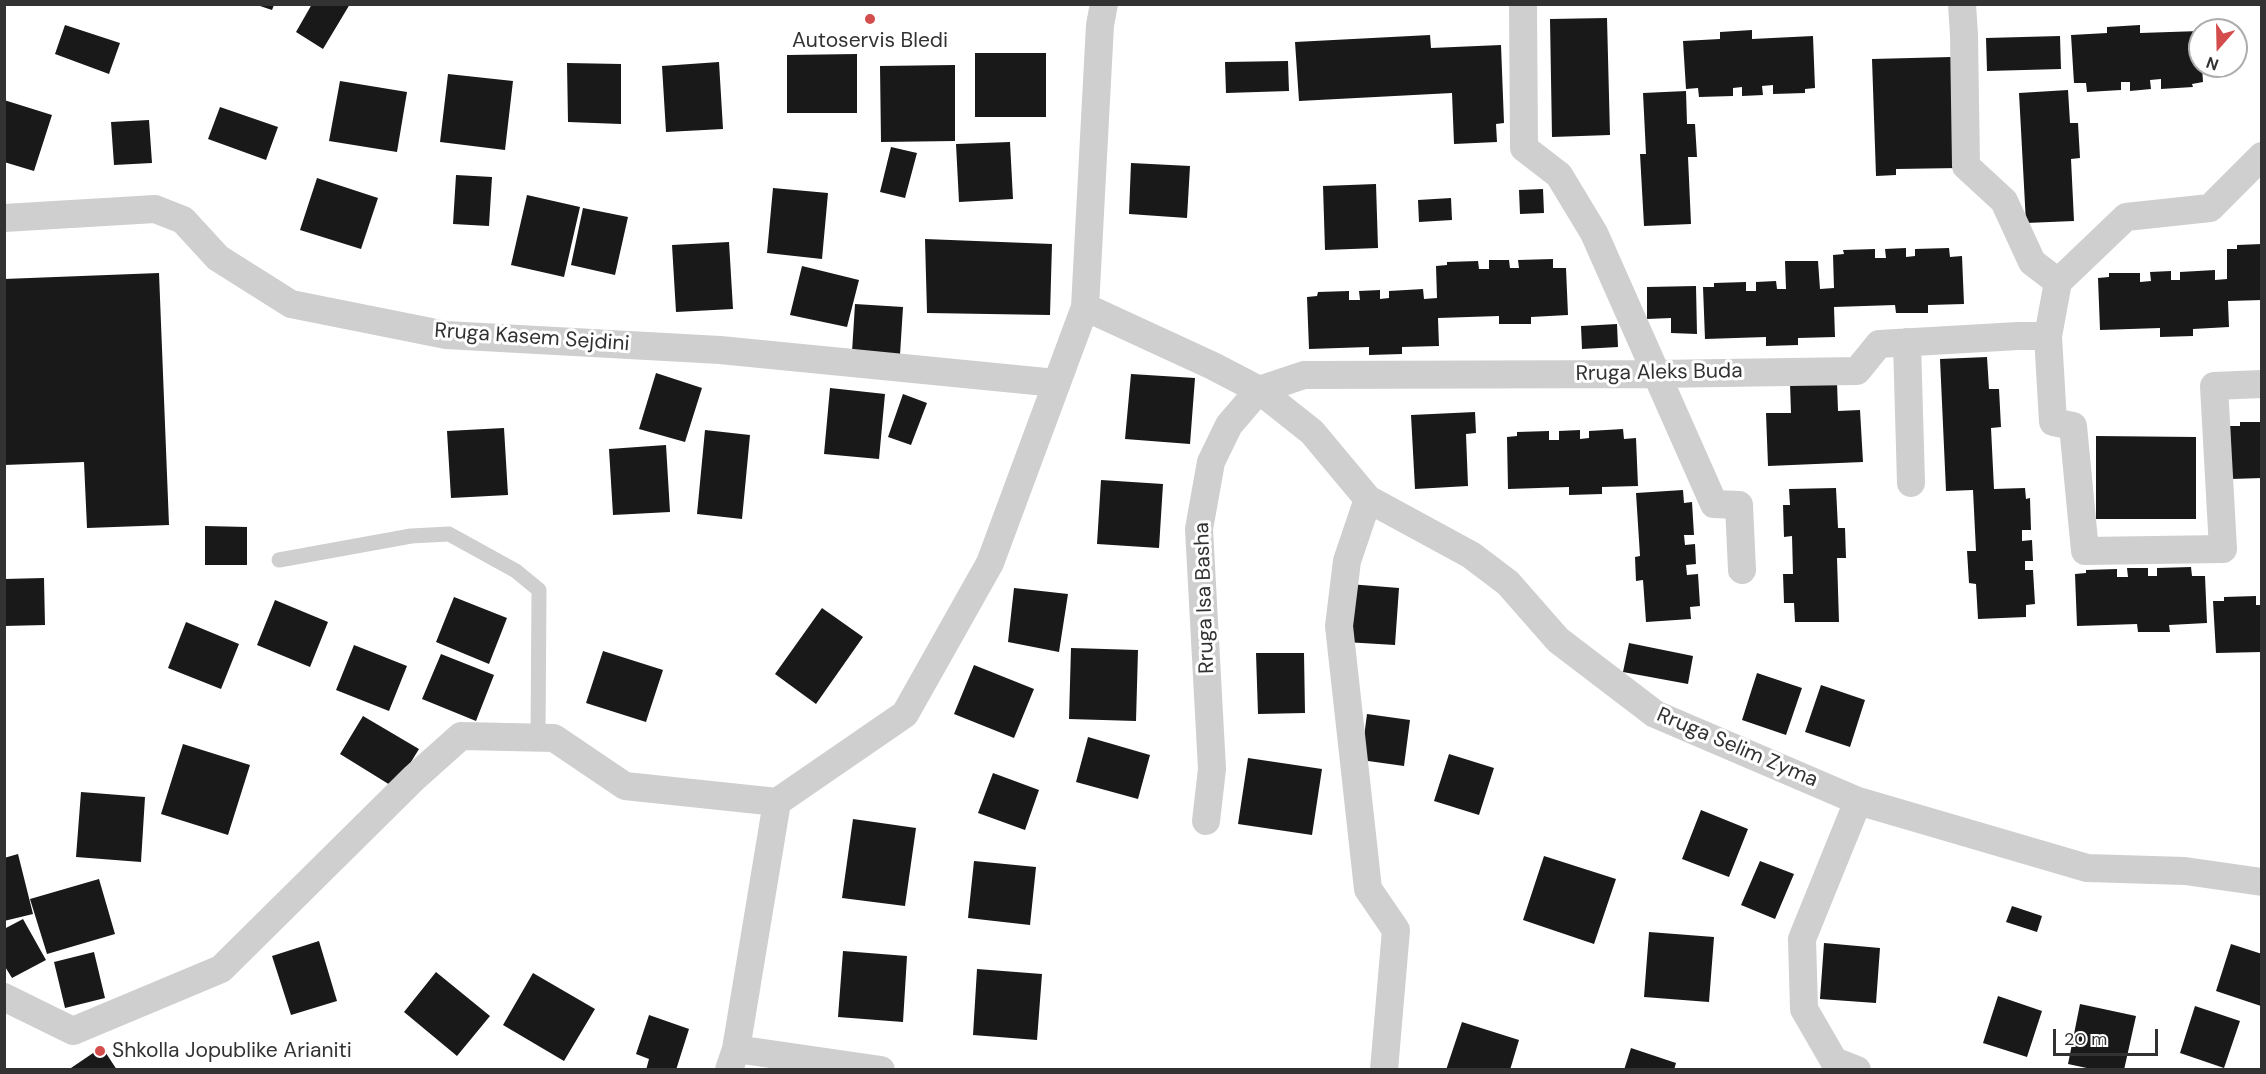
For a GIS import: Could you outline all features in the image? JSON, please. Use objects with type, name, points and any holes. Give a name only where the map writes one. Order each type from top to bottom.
[{"type":"street","points":[[4,997],[73,1031],[221,969],[406,786],[461,736],[554,738],[625,786],[777,802],[905,714],[990,563],[1085,308],[1100,25],[1104,4]]},
{"type":"street","points":[[1523,4],[1524,148],[1559,175],[1594,233],[1714,504],[1739,505],[1742,570]]},
{"type":"street","points":[[1962,4],[1966,166],[2004,201],[2032,262],[2058,282]]},
{"type":"street","points":[[2262,156],[2210,208],[2126,217],[2058,282],[2048,336],[2053,422],[2073,426],[2085,551],[2223,549],[2214,386],[2262,384]]},
{"type":"street","name":"Rruga Kasem Sejdini","points":[[4,218],[155,209],[183,220],[219,258],[291,304],[446,335],[720,350],[1056,383]]},
{"type":"street","name":"Rruga Selim Zyma","points":[[1085,308],[1213,366],[1259,390],[1312,432],[1368,499],[1471,555],[1508,583],[1558,640],[1655,714],[1858,801],[2087,868],[2185,870],[2262,882]]},
{"type":"street","name":"Rruga Aleks Buda","points":[[1259,390],[1304,375],[1857,371],[1879,344],[2048,336]]},
{"type":"street","points":[[1907,342],[1911,483]]},
{"type":"street","name":"Rruga Isa Basha","points":[[1206,821],[1212,769],[1199,529],[1211,462],[1229,425],[1259,390]]},
{"type":"street","points":[[1368,499],[1347,561],[1339,626],[1368,889],[1396,930],[1384,1070]]},
{"type":"street","points":[[1857,1070],[1834,1061],[1804,1009],[1802,939],[1858,801]]},
{"type":"street","points":[[777,802],[732,1059],[881,1070]]},
{"type":"lane","points":[[279,560],[411,536],[449,534],[516,571],[539,590],[538,737]]},
{"type":"building","points":[[312,4],[350,4],[323,49],[296,32]]},
{"type":"building","points":[[257,5],[274,5],[272,10]]},
{"type":"building","points":[[1607,18],[1610,135],[1552,137],[1550,19]]},
{"type":"building","points":[[65,25],[120,43],[109,74],[55,54]]},
{"type":"building","points":[[2140,25],[2140,33],[2188,31],[2188,78],[2203,78],[2203,82],[2192,84],[2193,87],[2161,89],[2161,79],[2150,80],[2151,89],[2130,91],[2130,82],[2121,82],[2121,90],[2087,92],[2086,83],[2074,83],[2071,35],[2107,33],[2107,27]]},
{"type":"building","points":[[1752,30],[1752,39],[1813,36],[1815,88],[1805,89],[1805,93],[1773,94],[1773,85],[1762,86],[1763,95],[1742,96],[1742,87],[1733,88],[1733,96],[1699,97],[1698,88],[1686,89],[1683,41],[1720,39],[1720,32]]},
{"type":"building","points":[[1430,35],[1431,48],[1501,45],[1504,123],[1496,124],[1497,142],[1454,144],[1452,93],[1299,101],[1295,42]]},
{"type":"building","points":[[2060,36],[2061,69],[1987,71],[1986,38]]},
{"type":"building","points":[[975,53],[1046,53],[1046,117],[975,117]]},
{"type":"building","points":[[857,54],[857,113],[787,113],[787,55]]},
{"type":"building","points":[[1951,57],[1959,168],[1896,169],[1896,175],[1876,176],[1872,59]]},
{"type":"building","points":[[1288,61],[1289,91],[1226,93],[1225,62]]},
{"type":"building","points":[[719,62],[723,129],[666,132],[662,66]]},
{"type":"building","points":[[567,63],[621,64],[621,124],[568,122]]},
{"type":"building","points":[[955,65],[955,141],[881,142],[880,66]]},
{"type":"building","points":[[448,74],[513,81],[505,150],[440,142]]},
{"type":"building","points":[[340,81],[407,92],[397,152],[329,141]]},
{"type":"building","points":[[2068,90],[2070,123],[2078,123],[2080,158],[2071,159],[2074,221],[2026,223],[2019,93]]},
{"type":"building","points":[[1686,91],[1687,124],[1695,124],[1697,157],[1688,157],[1691,224],[1644,226],[1640,154],[1646,154],[1643,93]]},
{"type":"building","points":[[4,100],[52,115],[34,171],[4,162]]},
{"type":"building","points":[[220,107],[278,127],[266,160],[208,139]]},
{"type":"building","points":[[149,120],[152,163],[114,165],[111,122]]},
{"type":"building","points":[[1010,142],[1013,199],[959,202],[956,144]]},
{"type":"building","points":[[891,147],[917,153],[905,198],[880,192]]},
{"type":"building","points":[[1131,163],[1190,166],[1187,218],[1129,214]]},
{"type":"building","points":[[456,175],[492,177],[489,226],[453,224]]},
{"type":"building","points":[[317,178],[378,198],[361,249],[300,230]]},
{"type":"building","points":[[1376,184],[1378,248],[1325,250],[1323,186]]},
{"type":"building","points":[[773,188],[828,193],[822,259],[767,253]]},
{"type":"building","points":[[1543,189],[1544,213],[1520,214],[1519,190]]},
{"type":"building","points":[[527,195],[580,207],[564,277],[511,265]]},
{"type":"building","points":[[1451,198],[1452,220],[1419,222],[1418,200]]},
{"type":"building","points":[[583,208],[628,217],[615,275],[571,265]]},
{"type":"building","points":[[925,239],[1052,244],[1050,315],[927,313]]},
{"type":"building","points":[[729,242],[733,309],[676,312],[672,245]]},
{"type":"building","points":[[2262,244],[2262,300],[2228,301],[2229,327],[2193,329],[2193,336],[2160,337],[2160,328],[2100,330],[2098,278],[2109,277],[2109,273],[2140,273],[2140,282],[2151,281],[2150,272],[2171,271],[2171,280],[2180,280],[2180,272],[2215,270],[2215,280],[2227,279],[2227,249],[2237,249],[2237,245]]},
{"type":"building","points":[[1906,248],[1906,257],[1915,256],[1915,249],[1949,248],[1950,257],[1962,256],[1964,304],[1928,305],[1928,313],[1896,313],[1895,305],[1834,307],[1835,337],[1798,338],[1798,345],[1766,346],[1766,337],[1705,339],[1703,287],[1714,287],[1714,283],[1746,282],[1746,291],[1756,291],[1756,282],[1776,281],[1777,289],[1786,289],[1785,261],[1818,261],[1820,289],[1834,288],[1833,255],[1844,254],[1843,250],[1875,249],[1875,258],[1886,258],[1885,249]]},
{"type":"building","points":[[1553,259],[1553,268],[1566,268],[1568,315],[1531,317],[1531,324],[1499,324],[1499,316],[1438,318],[1439,346],[1402,347],[1402,354],[1369,355],[1369,347],[1309,349],[1307,297],[1317,296],[1318,292],[1349,291],[1349,300],[1360,300],[1359,291],[1380,290],[1380,299],[1389,298],[1389,291],[1423,289],[1424,299],[1437,298],[1436,266],[1447,265],[1447,262],[1478,261],[1479,269],[1489,269],[1489,260],[1509,260],[1510,268],[1519,268],[1518,260]]},
{"type":"building","points":[[802,266],[859,280],[847,327],[790,315]]},
{"type":"building","points":[[159,273],[169,525],[87,528],[84,462],[4,465],[4,279]]},
{"type":"building","points":[[1696,286],[1697,334],[1671,333],[1671,318],[1647,319],[1647,287]]},
{"type":"building","points":[[855,304],[903,307],[900,355],[852,352]]},
{"type":"building","points":[[1617,324],[1618,347],[1582,349],[1581,326]]},
{"type":"building","points":[[1987,357],[1989,389],[1999,389],[2001,427],[1991,428],[1994,489],[2025,488],[2026,499],[2030,498],[2031,530],[2022,530],[2022,541],[2032,540],[2033,561],[2025,561],[2025,570],[2033,570],[2035,604],[2026,605],[2026,617],[1978,619],[1976,584],[1969,583],[1967,551],[1976,551],[1973,490],[1946,491],[1940,359]]},
{"type":"building","points":[[656,373],[702,388],[685,442],[639,429]]},
{"type":"building","points":[[1131,374],[1195,378],[1190,444],[1125,439]]},
{"type":"building","points":[[1837,382],[1838,411],[1860,410],[1863,462],[1768,466],[1766,413],[1791,413],[1790,384]]},
{"type":"building","points":[[830,388],[885,394],[879,459],[824,454]]},
{"type":"building","points":[[903,394],[927,403],[911,445],[888,437]]},
{"type":"building","points":[[1475,412],[1476,433],[1466,434],[1468,486],[1415,489],[1411,415]]},
{"type":"building","points":[[2240,422],[2262,422],[2262,478],[2231,479],[2230,426],[2240,426]]},
{"type":"building","points":[[504,428],[508,495],[451,498],[447,431]]},
{"type":"building","points":[[1623,429],[1624,439],[1636,438],[1638,486],[1602,487],[1602,494],[1569,495],[1569,487],[1508,489],[1507,437],[1517,436],[1517,432],[1549,431],[1549,440],[1559,440],[1559,431],[1580,430],[1580,439],[1589,438],[1589,431]]},
{"type":"building","points":[[705,430],[750,435],[742,519],[697,514]]},
{"type":"building","points":[[2096,436],[2196,437],[2196,519],[2096,519]]},
{"type":"building","points":[[666,445],[670,512],[613,515],[609,449]]},
{"type":"building","points":[[1101,480],[1163,484],[1159,548],[1097,544]]},
{"type":"building","points":[[1836,488],[1838,528],[1845,528],[1846,558],[1837,558],[1839,622],[1795,622],[1794,603],[1784,603],[1783,574],[1793,574],[1792,536],[1784,537],[1783,505],[1790,505],[1789,489]]},
{"type":"building","points":[[1683,490],[1684,503],[1692,502],[1694,535],[1684,535],[1685,545],[1695,544],[1696,564],[1686,565],[1687,575],[1698,574],[1700,606],[1690,607],[1691,619],[1646,622],[1643,580],[1636,581],[1635,557],[1640,556],[1636,493]]},
{"type":"building","points":[[205,526],[247,527],[247,565],[205,565]]},
{"type":"building","points":[[2191,567],[2192,576],[2205,576],[2207,623],[2169,625],[2170,632],[2138,632],[2137,624],[2077,626],[2075,574],[2086,573],[2086,570],[2117,569],[2117,577],[2128,577],[2127,568],[2148,568],[2148,576],[2157,576],[2157,568]]},
{"type":"building","points":[[44,578],[45,625],[4,626],[4,579]]},
{"type":"building","points":[[1349,584],[1399,588],[1395,645],[1345,642]]},
{"type":"building","points":[[1014,588],[1068,594],[1059,652],[1008,642]]},
{"type":"building","points":[[2256,596],[2256,605],[2262,605],[2262,652],[2216,653],[2213,601],[2224,601],[2224,597]]},
{"type":"building","points":[[454,597],[507,618],[489,664],[436,642]]},
{"type":"building","points":[[275,600],[328,622],[310,667],[257,645]]},
{"type":"building","points":[[822,608],[863,637],[816,704],[775,674]]},
{"type":"building","points":[[186,622],[239,644],[221,689],[168,668]]},
{"type":"building","points":[[1629,643],[1693,656],[1688,684],[1623,672]]},
{"type":"building","points":[[354,645],[407,666],[389,711],[336,690]]},
{"type":"building","points":[[1071,648],[1138,650],[1136,721],[1069,719]]},
{"type":"building","points":[[603,651],[663,670],[646,722],[586,703]]},
{"type":"building","points":[[1256,653],[1304,653],[1305,713],[1258,714]]},
{"type":"building","points":[[441,654],[494,675],[476,721],[422,699]]},
{"type":"building","points":[[974,665],[1034,689],[1014,738],[954,714]]},
{"type":"building","points":[[1757,673],[1802,688],[1786,735],[1742,720]]},
{"type":"building","points":[[1821,685],[1865,700],[1850,747],[1805,732]]},
{"type":"building","points":[[1367,714],[1410,720],[1404,766],[1361,760]]},
{"type":"building","points":[[363,716],[419,749],[395,788],[340,754]]},
{"type":"building","points":[[1088,737],[1150,755],[1138,799],[1076,782]]},
{"type":"building","points":[[183,744],[250,765],[228,835],[161,814]]},
{"type":"building","points":[[1449,754],[1494,768],[1479,815],[1434,801]]},
{"type":"building","points":[[1248,758],[1322,769],[1312,835],[1238,824]]},
{"type":"building","points":[[993,773],[1039,790],[1025,830],[978,813]]},
{"type":"building","points":[[81,792],[145,797],[141,862],[76,857]]},
{"type":"building","points":[[1701,810],[1748,829],[1729,877],[1682,859]]},
{"type":"building","points":[[853,819],[916,828],[905,906],[842,898]]},
{"type":"building","points":[[18,854],[33,914],[4,921],[4,858]]},
{"type":"building","points":[[1544,856],[1616,879],[1594,944],[1523,920]]},
{"type":"building","points":[[974,861],[1036,867],[1030,925],[968,918]]},
{"type":"building","points":[[1760,861],[1794,874],[1775,919],[1741,905]]},
{"type":"building","points":[[99,879],[115,934],[47,954],[30,899]]},
{"type":"building","points":[[2012,906],[2042,916],[2037,932],[2006,922]]},
{"type":"building","points":[[23,919],[46,960],[12,978],[4,965],[4,929]]},
{"type":"building","points":[[1649,932],[1714,937],[1709,1002],[1644,997]]},
{"type":"building","points":[[319,941],[337,1001],[291,1015],[272,956]]},
{"type":"building","points":[[1824,943],[1880,948],[1876,1003],[1820,999]]},
{"type":"building","points":[[2231,944],[2262,954],[2261,1006],[2216,991]]},
{"type":"building","points":[[843,951],[907,956],[903,1022],[838,1017]]},
{"type":"building","points":[[94,952],[105,998],[65,1008],[54,962]]},
{"type":"building","points":[[977,969],[1042,974],[1037,1040],[973,1035]]},
{"type":"building","points":[[436,972],[490,1016],[457,1056],[404,1012]]},
{"type":"building","points":[[533,973],[595,1009],[564,1061],[503,1025]]},
{"type":"building","points":[[1998,996],[2042,1011],[2027,1057],[1983,1043]]},
{"type":"building","points":[[2080,1004],[2136,1016],[2124,1070],[2096,1070],[2068,1064]]},
{"type":"building","points":[[2195,1006],[2240,1021],[2224,1068],[2180,1053]]},
{"type":"building","points":[[649,1015],[689,1029],[676,1070],[646,1070],[649,1059],[636,1054]]},
{"type":"building","points":[[1462,1022],[1519,1040],[1510,1070],[1446,1070]]},
{"type":"building","points":[[102,1047],[117,1070],[68,1070]]},
{"type":"building","points":[[1631,1048],[1676,1063],[1674,1070],[1624,1070]]},
{"type":"place","name":"Autoservis Bledi","points":[[870,19]]},
{"type":"place","name":"Shkolla Jopublike Arianiti","points":[[100,1051]]}]
